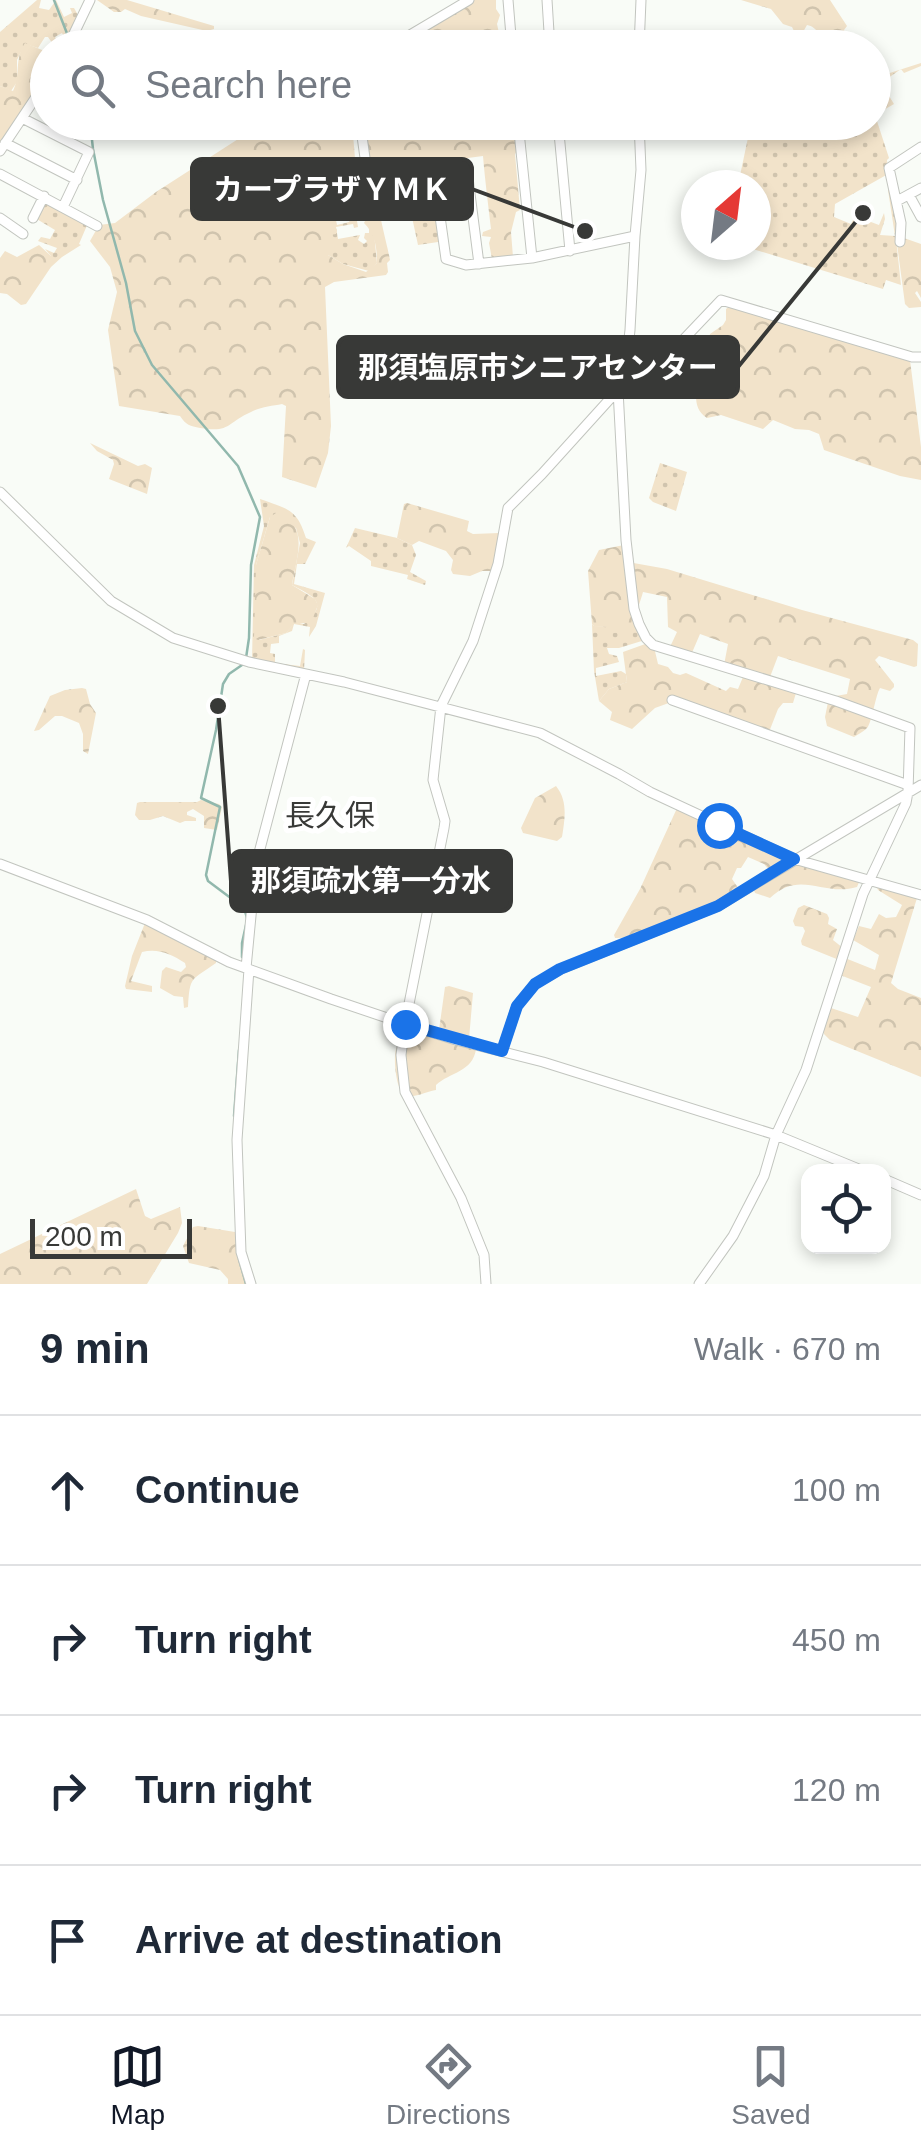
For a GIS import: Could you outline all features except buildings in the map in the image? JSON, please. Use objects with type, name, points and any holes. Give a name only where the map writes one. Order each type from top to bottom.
[{"type":"street","points":[[76,30],[90,0]]},
{"type":"street","points":[[418,30],[469,0]]},
{"type":"street","points":[[508,0],[510,30]]},
{"type":"street","points":[[547,0],[549,30]]},
{"type":"street","points":[[640,30],[641,0]]},
{"type":"street","points":[[30,106],[2,148],[77,180]]},
{"type":"street","points":[[22,118],[30,122]]},
{"type":"street","points":[[63,207],[89,152],[65,140]]},
{"type":"street","points":[[362,140],[366,166]]},
{"type":"street","points":[[520,140],[532,258]]},
{"type":"street","points":[[560,140],[570,251]]},
{"type":"street","points":[[640,140],[630,330],[618,390],[626,540],[634,608],[646,638],[653,644],[910,728],[906,802],[868,880],[806,1070],[776,1135],[758,1192],[699,1284]]},
{"type":"street","points":[[900,242],[902,230],[890,168],[921,147]]},
{"type":"street","points":[[0,174],[97,226]]},
{"type":"street","points":[[479,264],[468,178],[435,181],[446,259],[466,265],[479,264],[532,258],[634,236]]},
{"type":"street","points":[[898,201],[921,188]]},
{"type":"street","points":[[909,195],[921,217]]},
{"type":"street","points":[[32,218],[44,196]]},
{"type":"street","points":[[0,218],[23,234]]},
{"type":"street","points":[[486,1284],[484,1256],[461,1198],[405,1092],[401,1056],[444,828],[433,780],[441,706],[473,641],[498,564],[508,508],[618,390],[662,361],[721,300],[912,358],[921,357]]},
{"type":"street","points":[[0,492],[111,601],[173,638],[249,662],[540,733],[732,833],[794,859],[921,895]]},
{"type":"street","points":[[251,1284],[241,1252],[238,1140],[256,864],[306,674]]},
{"type":"street","points":[[672,700],[908,789]]},
{"type":"street","points":[[502,1051],[517,1006],[535,984],[560,969],[718,906],[908,789],[921,785]]},
{"type":"street","points":[[0,864],[148,920],[213,955],[405,1024],[569,1069],[776,1135],[847,1164]]},
{"type":"street","points":[[891,1183],[921,1196]]},
{"type":"green space","points":[[37,0],[41,0],[39,8],[49,10],[56,0],[64,17],[72,13],[70,8],[78,15],[71,30],[30,30],[30,46],[25,44],[17,60],[17,82],[11,91],[0,86],[0,32]]},
{"type":"green space","points":[[97,0],[127,0],[214,29],[203,30],[125,9],[114,12]]},
{"type":"green space","points":[[463,0],[496,0],[500,15],[498,30],[413,30]]},
{"type":"green space","points":[[741,0],[830,0],[847,26],[844,30],[816,30],[807,25],[804,30],[794,30],[771,9]]},
{"type":"green space","points":[[25,43],[30,45],[30,98],[0,145],[0,86],[13,91]]},
{"type":"green space","points":[[921,63],[904,73],[901,69]]},
{"type":"green space","points":[[237,140],[353,140],[356,170],[317,180],[322,212],[337,230],[330,235],[328,255],[366,272],[377,263],[377,257],[373,236],[364,223],[372,217],[367,200],[369,189],[362,181],[369,168],[365,140],[521,140],[515,154],[520,210],[511,232],[513,257],[492,259],[491,237],[482,236],[491,229],[483,156],[392,168],[381,178],[378,194],[390,260],[388,272],[325,287],[331,426],[328,453],[316,488],[282,477],[286,406],[282,404],[255,410],[218,429],[191,426],[180,416],[119,406],[108,330],[117,292],[110,267],[90,241],[99,225],[115,223]]},
{"type":"green space","points":[[748,140],[883,140],[889,158],[888,174],[835,204],[834,217],[851,224],[855,216],[879,225],[884,213],[880,235],[895,236],[888,190],[891,188],[901,285],[886,280],[883,289],[771,255],[771,170],[741,170]]},
{"type":"green space","points":[[351,181],[352,189],[347,185],[324,188],[328,215],[337,225],[356,215],[358,227],[336,227],[338,239],[360,235],[358,240],[364,244],[369,228],[374,233],[377,263],[369,271],[328,255],[318,186]]},
{"type":"green space","points":[[430,183],[439,240],[418,245],[410,208],[381,214],[378,203],[382,207],[400,204],[402,190],[405,200],[418,198],[417,185]]},
{"type":"green space","points":[[44,200],[88,223],[81,245],[51,267],[51,256],[45,249],[54,253],[57,248],[38,241],[41,237],[50,239],[55,230],[35,218]]},
{"type":"green space","points":[[904,238],[921,244],[921,298],[915,293],[921,307],[909,308],[905,304],[897,244]]},
{"type":"green space","points":[[39,245],[51,256],[51,267],[26,304],[21,305],[0,293],[0,258],[5,251],[17,257]]},
{"type":"green space","points":[[732,304],[910,360],[921,447],[921,480],[824,450],[819,434],[809,430],[773,420],[763,429],[721,415],[707,418],[698,408],[696,395],[669,381],[643,380],[624,386],[632,342],[691,358],[707,347],[710,334],[723,325],[726,309]]},
{"type":"green space","points":[[90,443],[138,466],[152,468],[147,494],[109,479],[113,460]]},
{"type":"green space","points":[[660,463],[687,472],[676,511],[649,498]]},
{"type":"green space","points":[[260,499],[290,511],[306,538],[316,542],[305,564],[297,564],[294,584],[325,593],[316,626],[309,637],[310,627],[294,624],[292,631],[279,636],[279,643],[271,644],[270,653],[275,654],[275,663],[300,666],[305,650],[304,671],[252,660],[254,565],[264,526]],"holes":[[[270,517],[296,528],[300,543],[292,585],[316,601],[316,611],[304,624],[295,622],[286,633],[259,640],[256,565]]]},
{"type":"green space","points":[[407,503],[469,521],[467,531],[473,534],[499,533],[492,571],[470,576],[453,574],[453,560],[446,551],[397,538]]},
{"type":"green space","points":[[279,511],[289,518],[298,535],[292,585],[318,605],[311,623],[295,623],[286,633],[258,640],[254,638],[256,565],[270,517]]},
{"type":"green space","points":[[355,528],[412,545],[416,555],[410,572],[426,581],[425,585],[407,579],[408,575],[371,566],[371,561],[349,546],[346,548]]},
{"type":"green space","points":[[624,545],[628,562],[667,569],[913,640],[918,644],[917,666],[879,656],[875,660],[894,687],[890,691],[880,688],[867,728],[854,737],[827,726],[828,702],[847,694],[850,679],[778,656],[770,677],[724,665],[728,644],[700,634],[691,655],[670,647],[677,632],[668,627],[667,597],[643,592],[637,627],[614,633],[608,627],[594,626],[588,571],[599,550]]},
{"type":"green space","points":[[592,624],[636,627],[645,640],[607,648],[619,662],[596,668],[596,676],[621,671],[627,682],[609,689],[599,701],[594,671]]},
{"type":"green space","points":[[648,643],[654,647],[658,664],[673,673],[686,673],[726,691],[730,687],[738,689],[743,677],[796,693],[793,703],[783,703],[778,709],[769,732],[677,700],[655,708],[632,729],[610,720],[612,712],[599,701],[609,689],[627,682],[623,652]]},
{"type":"green space","points":[[86,689],[96,713],[88,754],[83,751],[79,723],[55,716],[34,731],[50,696]]},
{"type":"green space","points":[[556,786],[564,804],[562,837],[557,841],[523,833],[521,828],[535,798]]},
{"type":"green space","points":[[201,800],[222,807],[217,830],[204,828],[204,816],[193,809],[187,815],[196,821],[180,823],[163,816],[139,820],[135,815],[140,802]]},
{"type":"green space","points":[[678,806],[786,859],[768,869],[748,857],[732,879],[739,889],[660,927],[615,938],[614,935]]},
{"type":"green space","points":[[800,860],[860,880],[857,887],[845,889],[802,884],[791,885],[770,898],[755,893],[754,890]]},
{"type":"green space","points":[[876,885],[917,898],[891,983],[921,998],[921,1077],[830,1040],[824,1034],[828,1007],[858,1017],[871,987],[840,975],[845,958],[875,970],[879,955],[853,940],[859,926],[871,929],[879,914],[896,917],[902,905]]},
{"type":"green space","points":[[804,905],[827,914],[828,924],[837,929],[833,940],[843,948],[839,960],[802,945],[805,931],[793,921],[798,908]]},
{"type":"green space","points":[[145,923],[216,960],[193,980],[188,1007],[184,1008],[183,997],[160,988],[166,967],[181,972],[186,967],[164,953],[142,952],[131,981],[152,986],[152,992],[126,989],[132,956]]},
{"type":"green space","points":[[445,987],[473,993],[469,1039],[439,1030]]},
{"type":"green space","points":[[408,1028],[476,1049],[474,1057],[466,1067],[436,1085],[436,1090],[405,1095],[397,1081],[395,1059]]},
{"type":"green space","points":[[136,1189],[145,1216],[151,1219],[180,1207],[182,1223],[147,1284],[0,1284],[0,1254]]},
{"type":"green space","points":[[193,1227],[235,1232],[247,1284],[228,1284],[220,1270],[189,1263],[183,1246]]},
{"type":"waterway","points":[[54,0],[66,30]]},
{"type":"waterway","points":[[92,140],[135,331],[152,365],[238,466],[260,517],[251,565],[246,658]]},
{"type":"waterway","points":[[242,665],[223,684],[201,798],[220,807],[208,881],[244,908],[247,918]]},
{"type":"waterway","points":[[242,957],[246,925]]},
{"type":"waterway","points":[[234,1116],[239,1050]]},
{"type":"waterway","points":[[239,1259],[246,1284]]},
{"type":"place","name":"那須塩原市シニアセンター","points":[[863,213]]},
{"type":"place","name":"カープラザＹＭＫ","points":[[585,231]]},
{"type":"place","name":"那須疏水第一分水","points":[[218,706]]},
{"type":"district","name":"長久保","points":[[330,816]]},
{"type":"route","points":[[405,1024],[502,1051],[517,1006],[535,984],[560,969],[718,906],[794,859],[719,825]]}]
